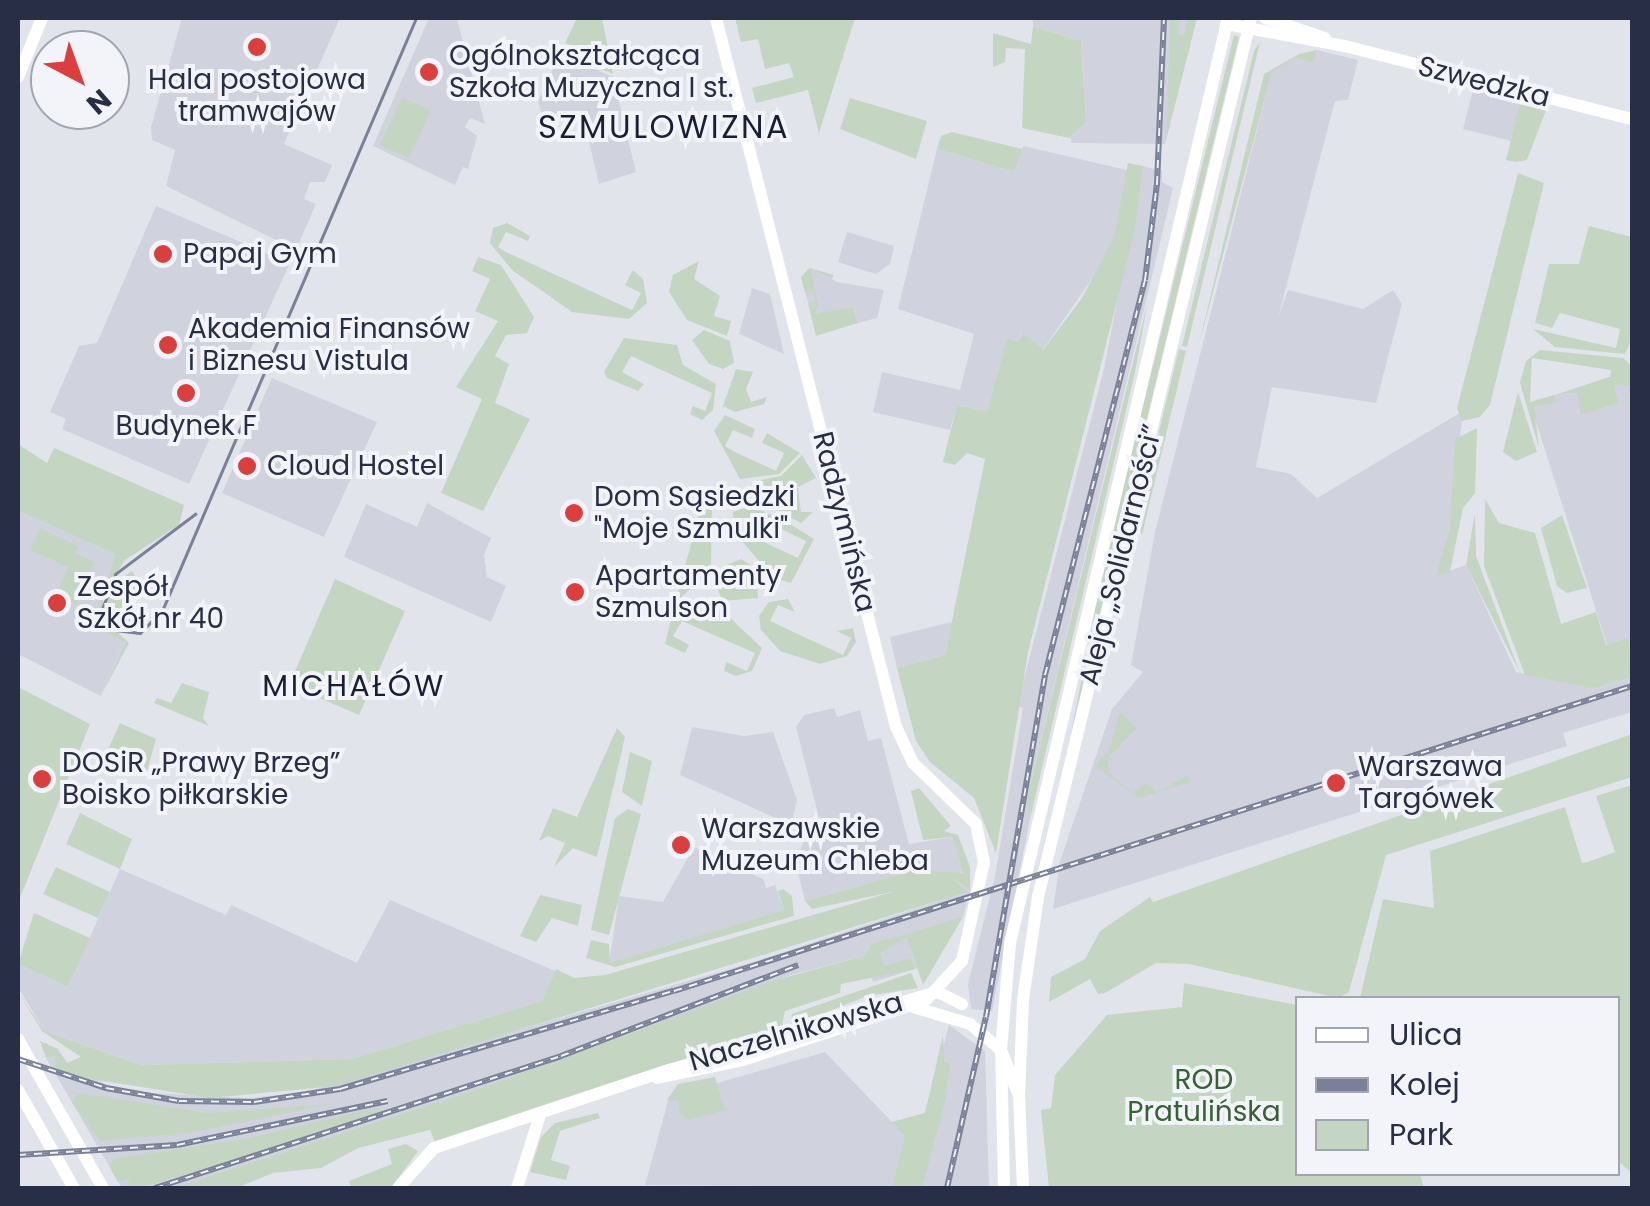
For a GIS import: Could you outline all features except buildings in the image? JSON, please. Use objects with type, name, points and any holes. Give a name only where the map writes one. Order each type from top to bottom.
[{"type":"main road","points":[[18,78],[42,18]]},
{"type":"main road","name":"Radzymińska","points":[[716,18],[896,727],[913,763],[966,812],[982,838],[982,880],[962,961],[938,992]]},
{"type":"main road","name":"Szwedzka","points":[[1265,18],[1336,44]]},
{"type":"main road","name":"Szwedzka","points":[[1227,21],[1250,23],[1632,119]]},
{"type":"main road","name":"Aleja „Solidarności”","points":[[1001,1050],[1010,943],[1227,21]]},
{"type":"main road","name":"Aleja „Solidarności”","points":[[1019,1096],[1023,999],[1038,897],[1250,23]]},
{"type":"main road","points":[[962,961],[962,1004],[970,1024]]},
{"type":"main road","points":[[938,992],[948,1015],[970,1024],[1001,1050],[1019,1096],[1024,1188]]},
{"type":"main road","name":"Naczelnikowska","points":[[398,1188],[434,1148],[938,992],[962,1004]]},
{"type":"main road","name":"Naczelnikowska","points":[[657,1078],[743,1060],[912,1007],[938,992]]},
{"type":"main road","name":"Naczelnikowska","points":[[912,1007],[948,1015]]},
{"type":"main road","points":[[18,1040],[103,1188]]},
{"type":"main road","points":[[1001,1050],[1004,1188]]},
{"type":"main road","points":[[18,1090],[74,1188]]},
{"type":"main road","points":[[517,1188],[540,1116]]},
{"type":"shaded area","points":[[182,18],[340,18],[284,144],[332,165],[325,182],[310,182],[304,199],[316,204],[299,243],[288,246],[166,186],[175,150],[152,140],[151,127]]},
{"type":"shaded area","points":[[429,18],[457,19],[485,124],[470,118],[465,127],[477,136],[468,169],[463,167],[455,185],[373,146]]},
{"type":"shaded area","points":[[1033,18],[1197,18],[1165,144],[1072,143],[1070,136],[1086,122],[1081,41],[1033,26]]},
{"type":"shaded area","points":[[1317,50],[1358,60],[1348,100],[1335,101],[1278,318],[1288,290],[1363,309],[1393,290],[1402,304],[1376,403],[1272,387],[1256,467],[1291,474],[1317,498],[1463,411],[1450,528],[1438,575],[1466,565],[1516,672],[1595,688],[1632,677],[1632,712],[1563,733],[1567,746],[1053,909],[1060,861],[1112,709],[1143,672],[1131,665],[1155,532],[1272,71],[1295,58],[1314,63]]},
{"type":"shaded area","points":[[560,54],[613,77],[636,172],[599,184],[583,116],[545,126],[538,101]]},
{"type":"shaded area","points":[[1473,90],[1520,102],[1511,141],[1463,129]]},
{"type":"shaded area","points":[[1023,146],[1127,170],[1115,237],[1102,264],[1042,351],[1022,334],[1018,342],[1007,340],[987,411],[957,405],[950,430],[873,412],[882,372],[960,390],[974,334],[898,309],[937,149],[1015,172]]},
{"type":"shaded area","points":[[1143,166],[1162,171],[1162,182],[1173,188],[1026,803],[1031,814],[992,1011],[971,1009],[968,984],[995,876],[1023,708],[1017,706],[1104,369]]},
{"type":"shaded area","name":"Akademia Finansów i Biznesu Vistula","points":[[156,206],[290,263],[189,484],[62,429],[66,419],[50,412],[79,346],[97,343]]},
{"type":"shaded area","points":[[847,232],[894,246],[890,264],[876,274],[838,262]]},
{"type":"shaded area","points":[[810,268],[837,282],[884,290],[877,318],[858,323],[853,307],[812,318],[801,277]]},
{"type":"shaded area","points":[[752,288],[770,294],[784,354],[739,334]]},
{"type":"shaded area","points":[[1624,372],[1632,374],[1632,658],[1613,664],[1530,403]]},
{"type":"shaded area","points":[[272,378],[377,422],[324,537],[222,493]]},
{"type":"shaded area","points":[[427,503],[491,538],[484,555],[487,577],[506,586],[491,622],[344,557],[366,504],[417,527]]},
{"type":"shaded area","name":"Zespół Szkół nr 40","points":[[18,511],[115,554],[96,615],[109,634],[125,641],[101,696],[18,654]]},
{"type":"shaded area","points":[[952,622],[945,655],[897,668],[890,637]]},
{"type":"shaded area","points":[[834,708],[837,717],[860,710],[868,741],[881,738],[909,844],[953,837],[967,871],[950,876],[916,870],[805,901],[795,861],[809,830],[821,826],[796,727],[804,715]]},
{"type":"shaded area","points":[[692,727],[744,736],[773,732],[797,800],[791,825],[680,775]]},
{"type":"shaded area","points":[[694,847],[763,879],[766,888],[775,885],[784,910],[609,964],[619,896],[663,902]]},
{"type":"shaded area","points":[[120,869],[226,915],[231,905],[357,963],[390,900],[555,971],[542,1001],[351,1059],[142,1065],[44,1031],[18,987],[18,964],[68,987]]},
{"type":"shaded area","points":[[952,878],[970,891],[963,917],[908,936],[918,968],[873,982],[864,956],[791,975],[478,1089],[172,1188],[122,1188],[46,1058],[55,1056],[107,1085],[150,1093],[247,1098],[302,1093],[757,961],[966,892]]},
{"type":"shaded area","points":[[949,1025],[985,1051],[989,1188],[645,1185],[669,1097],[825,1052],[892,1122],[925,1113]]},
{"type":"green space","points":[[577,18],[602,18],[613,74],[561,51],[573,47],[565,43]]},
{"type":"green space","points":[[735,18],[855,18],[819,133],[808,90],[756,103],[752,88],[794,77],[789,63],[765,69],[758,39],[741,42]]},
{"type":"green space","points":[[1170,18],[1180,21],[1178,34],[1184,36],[1188,18],[1197,18],[1166,140]]},
{"type":"green space","points":[[1033,26],[1081,41],[1086,122],[1069,138],[1022,128],[1025,49],[1006,48],[1005,62],[993,67],[993,33],[1031,44]]},
{"type":"green space","points":[[1234,35],[1239,37],[1070,738],[1103,570]]},
{"type":"green space","points":[[1260,42],[1187,347],[1182,346],[1254,51]]},
{"type":"green space","points":[[1317,50],[1314,63],[1295,58],[1272,72],[1198,348],[1264,74],[1299,54]]},
{"type":"green space","points":[[402,97],[431,110],[409,158],[380,145]]},
{"type":"green space","points":[[850,98],[927,121],[916,159],[840,129]]},
{"type":"green space","points":[[1520,102],[1546,110],[1527,160],[1515,162],[1506,160]]},
{"type":"green space","points":[[952,132],[1022,149],[1015,172],[937,149],[941,136]]},
{"type":"green space","points":[[1128,163],[1143,166],[1135,230],[1028,652],[996,853],[974,798],[930,762],[916,741],[897,668],[945,655],[985,459],[967,453],[955,465],[943,462],[957,405],[987,411],[1007,339],[1018,342],[1023,333],[1043,350],[1082,298],[1114,237]]},
{"type":"green space","points":[[1518,173],[1544,183],[1490,405],[1480,417],[1462,421],[1457,408]]},
{"type":"green space","points":[[507,223],[530,236],[528,241],[506,232],[498,247],[506,252],[632,310],[641,293],[625,285],[633,270],[643,279],[647,303],[629,319],[572,312],[512,270],[490,243],[493,228]]},
{"type":"green space","points":[[1589,226],[1632,237],[1632,339],[1625,354],[1555,347],[1533,329],[1616,348],[1620,329],[1560,313],[1552,328],[1535,323],[1549,264],[1579,264]]},
{"type":"green space","points":[[478,257],[501,265],[534,317],[527,333],[506,335],[495,356],[509,364],[495,403],[530,419],[483,511],[441,493],[482,399],[456,387],[498,321],[475,311],[490,279],[472,271]]},
{"type":"green space","points":[[699,261],[694,279],[720,296],[714,316],[731,321],[727,336],[687,320],[669,292],[673,275]]},
{"type":"green space","points":[[810,268],[834,275],[832,279],[811,269],[818,307],[814,314],[853,307],[858,323],[816,336],[808,303],[815,301],[813,291],[805,292],[801,277]]},
{"type":"green space","points":[[1148,300],[1135,372],[1031,815],[1026,803]]},
{"type":"green space","points":[[704,330],[730,341],[734,363],[723,369],[709,364],[692,340]]},
{"type":"green space","points":[[624,338],[677,345],[683,365],[716,384],[713,410],[702,420],[690,414],[693,406],[705,411],[712,393],[631,356],[622,372],[644,384],[638,391],[607,378],[604,372]]},
{"type":"green space","points":[[1179,349],[1186,351],[1142,535],[1137,522]]},
{"type":"green space","points":[[1540,350],[1623,358],[1632,366],[1632,386],[1614,385],[1618,403],[1581,415],[1577,393],[1562,393],[1610,377],[1611,370],[1532,358],[1530,402],[1554,395],[1558,402],[1534,406],[1539,448],[1520,383],[1526,361]]},
{"type":"green space","points":[[736,369],[753,372],[746,389],[751,402],[767,397],[764,404],[735,412],[723,406]]},
{"type":"green space","points":[[1518,392],[1537,452],[1516,461],[1503,452]]},
{"type":"green space","points":[[725,415],[755,429],[752,438],[733,430],[725,446],[733,451],[776,471],[784,453],[762,443],[767,433],[800,453],[779,474],[740,479],[714,431]]},
{"type":"green space","points":[[1477,428],[1475,493],[1463,508],[1450,572],[1436,576],[1450,528],[1455,439]]},
{"type":"green space","points":[[18,444],[47,463],[54,448],[184,505],[179,525],[125,560],[103,594],[103,619],[129,643],[103,692],[125,642],[109,634],[96,615],[115,554],[18,511]]},
{"type":"green space","points":[[802,455],[816,478],[798,487],[801,512],[813,512],[801,523],[780,512],[761,480],[781,476]]},
{"type":"green space","points":[[1485,499],[1499,523],[1535,533],[1561,624],[1596,612],[1606,645],[1628,638],[1632,677],[1595,688],[1525,675],[1484,566]]},
{"type":"green space","points":[[712,500],[711,570],[675,603],[702,503]]},
{"type":"green space","points":[[750,506],[779,518],[777,527],[755,518],[747,533],[755,538],[798,558],[806,541],[781,529],[785,521],[814,539],[791,583],[774,578],[733,531],[733,512]]},
{"type":"green space","points":[[1475,513],[1476,556],[1520,673],[1466,565]]},
{"type":"green space","points":[[1562,515],[1587,588],[1567,593],[1557,586],[1541,528]]},
{"type":"green space","points":[[40,528],[78,546],[75,553],[95,562],[76,604],[55,595],[68,567],[30,550]]},
{"type":"green space","points":[[741,559],[757,569],[758,598],[722,601],[715,579],[718,575],[721,586],[739,582],[736,573],[722,577],[720,568]]},
{"type":"green space","points":[[132,571],[139,583],[125,619],[142,619],[126,632],[110,622],[105,605],[114,583]]},
{"type":"green space","points":[[335,579],[405,611],[359,715],[289,685]]},
{"type":"green space","points":[[788,599],[795,612],[778,605],[770,621],[843,655],[851,638],[837,631],[853,628],[856,642],[847,656],[820,664],[780,651],[761,630],[759,616],[769,602]]},
{"type":"green space","points":[[684,607],[726,614],[762,648],[752,671],[736,676],[724,671],[726,662],[747,671],[755,653],[682,621],[673,636],[689,645],[685,653],[665,644],[673,611]]},
{"type":"green space","points":[[182,683],[209,692],[203,718],[209,726],[154,703],[157,698],[171,703]]},
{"type":"green space","name":"DOSiR „Prawy Brzeg” Boisko piłkarskie","points":[[18,687],[90,724],[18,903]]},
{"type":"green space","points":[[1120,711],[1136,729],[1108,758],[1109,773],[1132,793],[1146,783],[1157,792],[1187,776],[1191,782],[1138,798],[1095,766],[1109,751]]},
{"type":"green space","points":[[120,723],[156,739],[146,775],[105,756]]},
{"type":"green space","points":[[617,728],[625,737],[597,857],[573,848],[554,867],[565,843],[548,836],[539,841],[553,808],[577,817]]},
{"type":"green space","points":[[1632,734],[1632,777],[1386,855],[1349,992],[1342,996],[1189,964],[1156,963],[1105,993],[1098,994],[1090,979],[1049,1002],[1051,977],[1085,959],[1100,931],[1150,897],[1153,902]]},
{"type":"green space","points":[[630,752],[652,761],[642,806],[622,792]]},
{"type":"green space","points":[[1632,785],[1632,1173],[1620,1163],[1620,996],[1360,996],[1383,899],[1434,908],[1430,851],[1565,807],[1582,863],[1588,862],[1615,852],[1596,796]]},
{"type":"green space","points":[[919,788],[951,826],[944,831],[958,835],[970,867],[970,891],[953,878],[967,892],[337,1086],[210,1098],[78,1077],[56,1068],[55,1056],[46,1058],[40,1041],[58,1049],[67,1063],[81,1057],[42,1031],[18,992],[44,1031],[142,1065],[351,1059],[542,1001],[556,969],[574,978],[605,975],[896,891],[812,909],[805,901],[916,870],[963,873],[953,837],[923,840],[911,791]]},
{"type":"green space","points":[[628,809],[641,814],[609,935],[591,930],[615,818]]},
{"type":"green space","points":[[80,813],[132,839],[120,869],[66,844]]},
{"type":"green space","points":[[56,867],[110,892],[98,918],[43,894]]},
{"type":"green space","points":[[783,889],[792,896],[794,916],[615,967],[586,958],[591,940],[609,944],[610,963],[784,910],[778,891]]},
{"type":"green space","points":[[540,895],[582,905],[578,926],[552,918],[536,942],[520,936]]},
{"type":"green space","points":[[34,913],[90,938],[68,987],[18,964]]},
{"type":"green space","points":[[963,917],[923,985],[907,937],[880,953],[884,966],[911,958],[915,969],[841,984],[840,993],[785,1011],[781,1031],[435,1142],[430,1130],[358,1148],[321,1168],[273,1173],[236,1188],[172,1188],[478,1089],[772,981],[864,956],[872,944]]},
{"type":"green space","points":[[911,973],[918,988],[867,996],[790,1027],[792,1014]]},
{"type":"green space","name":"ROD Pratulińska","points":[[1184,983],[1295,1005],[1295,1176],[1421,1176],[1424,1188],[1049,1188],[1041,1110],[1051,1108],[1055,1075],[1107,1015],[1182,1007]]},
{"type":"green space","points":[[943,1035],[944,1062],[950,1063],[946,1098],[922,1188],[892,1188],[905,1136],[892,1122],[925,1113]]},
{"type":"green space","points":[[715,1077],[725,1110],[689,1120],[679,1113],[679,1101],[667,1100],[678,1084]]},
{"type":"green space","points":[[67,1091],[207,1113],[331,1104],[189,1133],[100,1141],[72,1103],[77,1095]]},
{"type":"green space","points":[[379,1107],[381,1113],[286,1145],[138,1188],[130,1188],[128,1179],[118,1182],[110,1168],[113,1159],[244,1139]]},
{"type":"green space","points":[[598,1113],[600,1118],[560,1131],[551,1160],[570,1166],[566,1180],[530,1172],[541,1137],[555,1123]]},
{"type":"green space","points":[[406,1144],[418,1151],[391,1188],[351,1188],[349,1181],[392,1164],[388,1149]]},
{"type":"tram line","points":[[196,514],[116,574],[103,608],[115,630],[140,633],[162,611],[416,18]]},
{"type":"railway","points":[[947,1188],[986,1017],[1045,675],[1145,280],[1157,184],[1164,18]]},
{"type":"railway","points":[[18,1059],[106,1088],[179,1101],[254,1102],[340,1089],[674,991],[1632,686]]},
{"type":"railway","points":[[155,1188],[561,1056],[798,965]]},
{"type":"railway","points":[[18,1155],[177,1145],[387,1101]]},
{"type":"place","name":"Hala postojowa tramwajów","points":[[257,47]]},
{"type":"place","name":"Ogólnokształcąca Szkoła Muzyczna I st.","points":[[429,72]]},
{"type":"place","name":"Papaj Gym","points":[[163,254]]},
{"type":"place","name":"Akademia Finansów i Biznesu Vistula","points":[[168,345]]},
{"type":"place","name":"Budynek F","points":[[186,393]]},
{"type":"place","name":"Cloud Hostel","points":[[247,466]]},
{"type":"place","name":"Dom Sąsiedzki \"Moje Szmulki\"","points":[[574,513]]},
{"type":"place","name":"Apartamenty Szmulson","points":[[575,592]]},
{"type":"place","name":"Zespół Szkół nr 40","points":[[57,603]]},
{"type":"place","name":"DOSiR „Prawy Brzeg” Boisko piłkarskie","points":[[42,779]]},
{"type":"place","name":"Warszawa Targówek","points":[[1336,783]]},
{"type":"place","name":"Warszawskie Muzeum Chleba","points":[[681,845]]},
{"type":"district","name":"SZMULOWIZNA","points":[[664,127]]},
{"type":"district","name":"MICHAŁÓW","points":[[354,686]]}]
